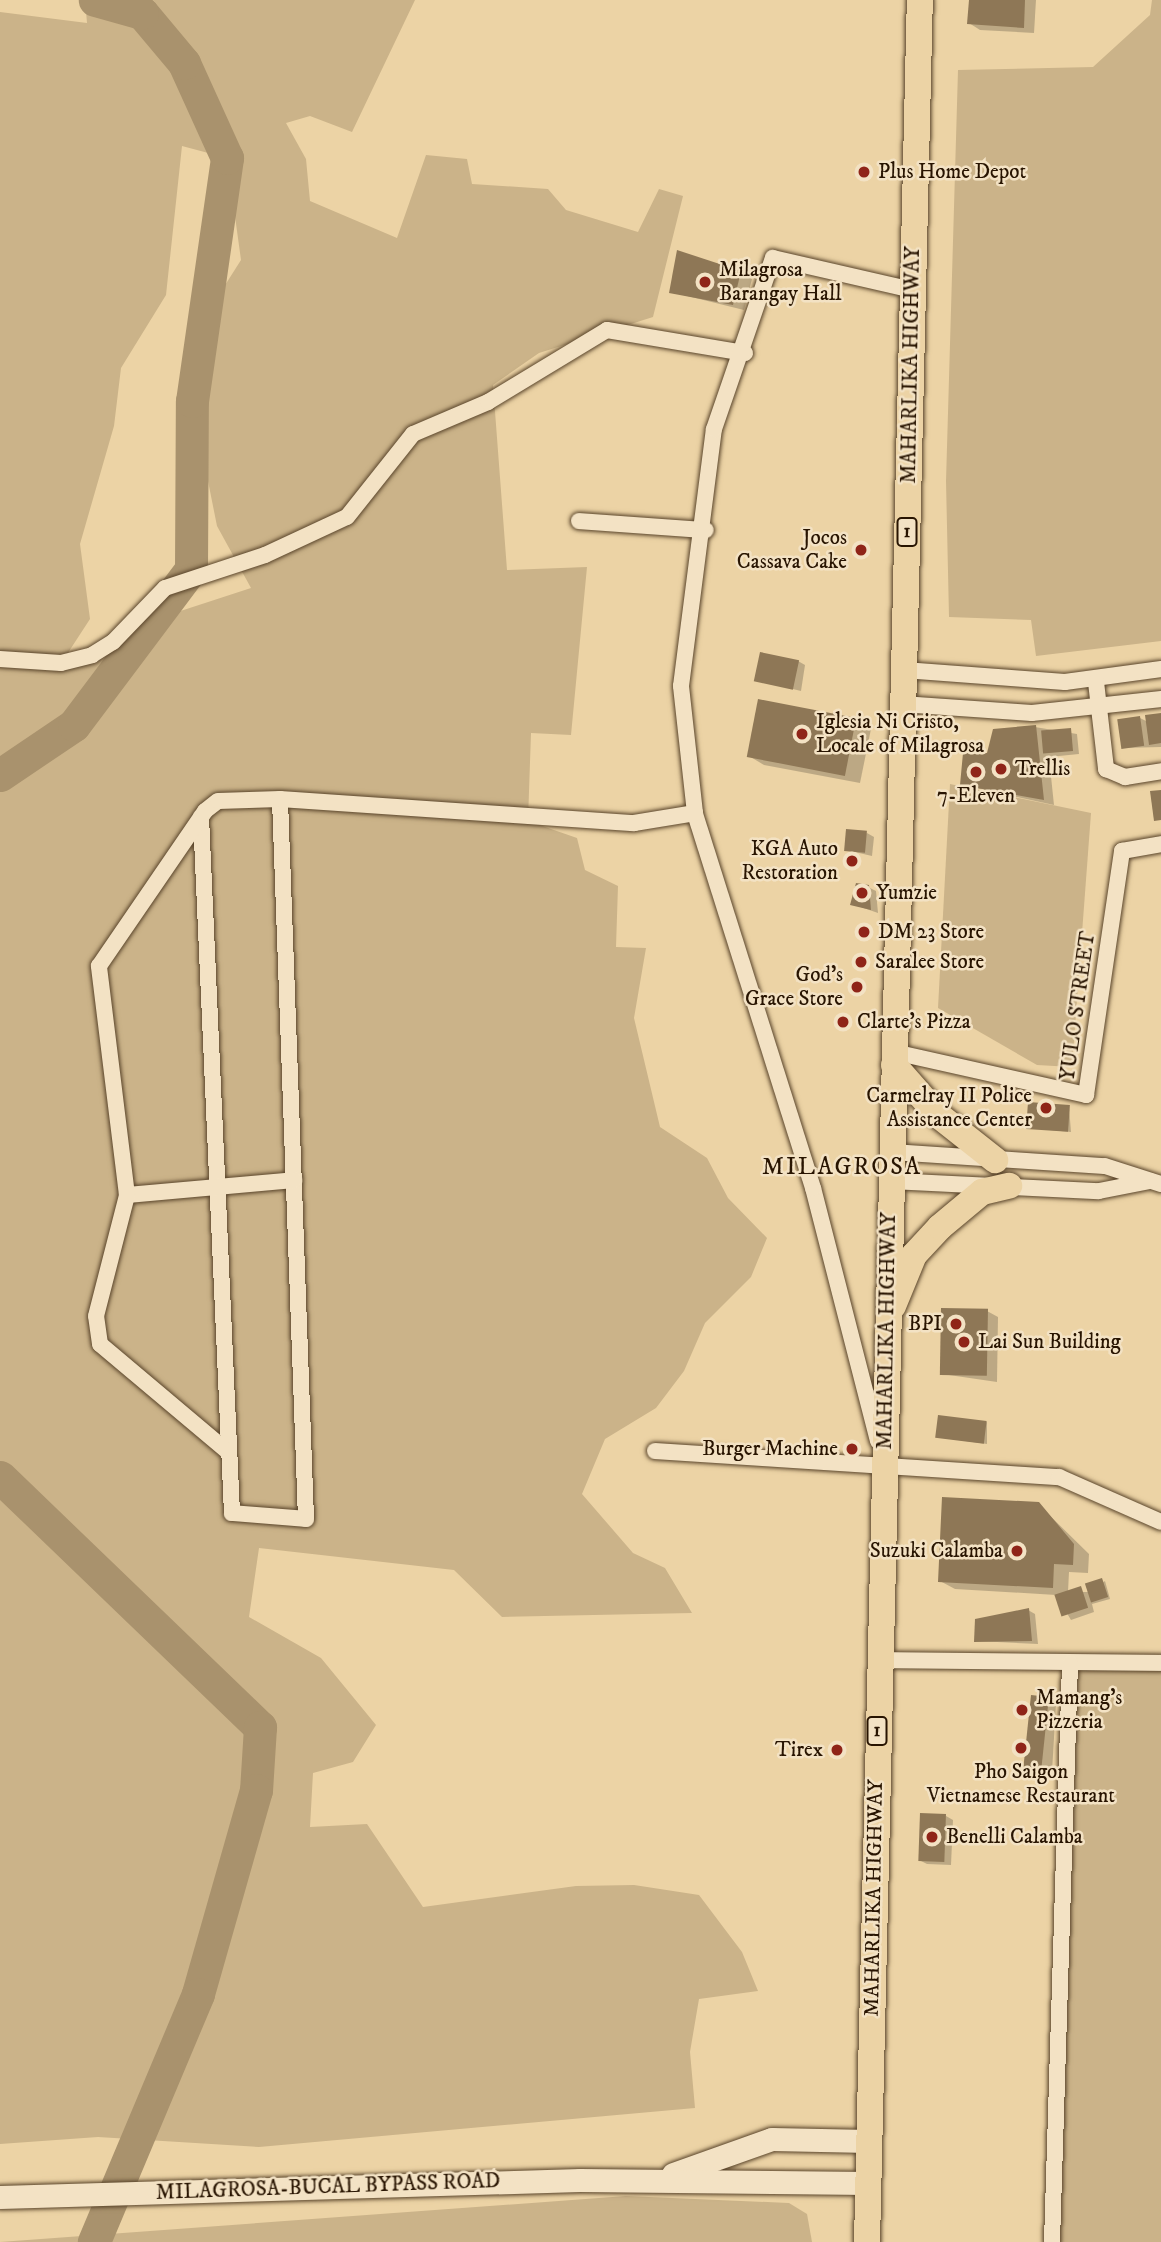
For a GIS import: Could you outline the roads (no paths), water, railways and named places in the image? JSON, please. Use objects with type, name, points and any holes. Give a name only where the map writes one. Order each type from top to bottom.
[{"type":"highway","name":"MAHARLIKA HIGHWAY","points":[[867,2242],[920,0]]},
{"type":"highway","points":[[894,1058],[938,1115],[995,1160]]},
{"type":"highway","points":[[887,1320],[923,1246],[982,1192],[1009,1186]]},
{"type":"main road","name":"MILAGROSA-BUCAL BYPASS ROAD","points":[[657,2180],[772,2139],[869,2141]]},
{"type":"main road","name":"MILAGROSA-BUCAL BYPASS ROAD","points":[[0,2197],[273,2187],[657,2180],[868,2183]]},
{"type":"street","points":[[884,1467],[813,1188],[695,813],[681,686],[706,530],[714,429],[745,353],[773,258],[913,290]]},
{"type":"street","points":[[0,659],[61,663],[92,655],[113,642],[165,587],[211,575],[347,517],[412,434],[488,402],[607,330],[745,353]]},
{"type":"street","points":[[579,521],[706,530]]},
{"type":"street","points":[[904,670],[1096,682],[1161,669]]},
{"type":"street","points":[[1096,682],[1096,710],[1106,769],[1125,777],[1161,771]]},
{"type":"street","points":[[902,704],[1032,713],[1096,710],[1161,699]]},
{"type":"street","points":[[227,1451],[100,1343],[99,1298],[127,1195],[99,966],[201,817],[218,801],[280,799],[634,823],[695,813]]},
{"type":"street","points":[[201,817],[219,1185],[227,1451],[232,1513],[306,1518],[280,799]]},
{"type":"street","name":"YULO STREET","points":[[894,1058],[1086,1095],[1122,852],[1161,844]]},
{"type":"street","points":[[892,1152],[1122,1168],[1155,1183]]},
{"type":"street","points":[[127,1195],[293,1180]]},
{"type":"street","points":[[891,1181],[1099,1191],[1155,1183]]},
{"type":"street","points":[[655,1451],[1059,1477],[1161,1522]]},
{"type":"street","points":[[879,1660],[1161,1663]]},
{"type":"street","points":[[1052,2242],[1070,1663]]},
{"type":"waterway","points":[[0,775],[74,725],[191,569],[192,401],[227,158],[184,63],[142,13],[95,0]]},
{"type":"waterway","points":[[0,1477],[260,1727],[256,1790],[198,1994],[94,2242]]},
{"type":"place","name":"Plus Home Depot","points":[[864,172]]},
{"type":"place","name":"Milagrosa Barangay Hall","points":[[705,282]]},
{"type":"place","name":"Jocos Cassava Cake","points":[[861,550]]},
{"type":"place","name":"Iglesia Ni Cristo, Locale of Milagrosa","points":[[802,734]]},
{"type":"place","name":"Trellis","points":[[1001,769]]},
{"type":"place","name":"7-Eleven","points":[[976,772]]},
{"type":"place","name":"KGA Auto Restoration","points":[[852,861]]},
{"type":"place","name":"Yumzie","points":[[862,893]]},
{"type":"place","name":"DM 23 Store","points":[[864,932]]},
{"type":"place","name":"Saralee Store","points":[[861,962]]},
{"type":"place","name":"God's Grace Store","points":[[857,987]]},
{"type":"place","name":"Clarte's Pizza","points":[[843,1022]]},
{"type":"place","name":"Carmelray II Police Assistance Center","points":[[1046,1108]]},
{"type":"place","name":"BPI","points":[[956,1324]]},
{"type":"place","name":"Lai Sun Building","points":[[964,1342]]},
{"type":"place","name":"Burger Machine","points":[[852,1449]]},
{"type":"place","name":"Suzuki Calamba","points":[[1017,1551]]},
{"type":"place","name":"Mamang's Pizzeria","points":[[1022,1710]]},
{"type":"place","name":"Pho Saigon Vietnamese Restaurant","points":[[1021,1748]]},
{"type":"place","name":"Tirex","points":[[837,1750]]},
{"type":"place","name":"Benelli Calamba","points":[[932,1837]]},
{"type":"district","name":"MILAGROSA","points":[[842,1168]]}]
